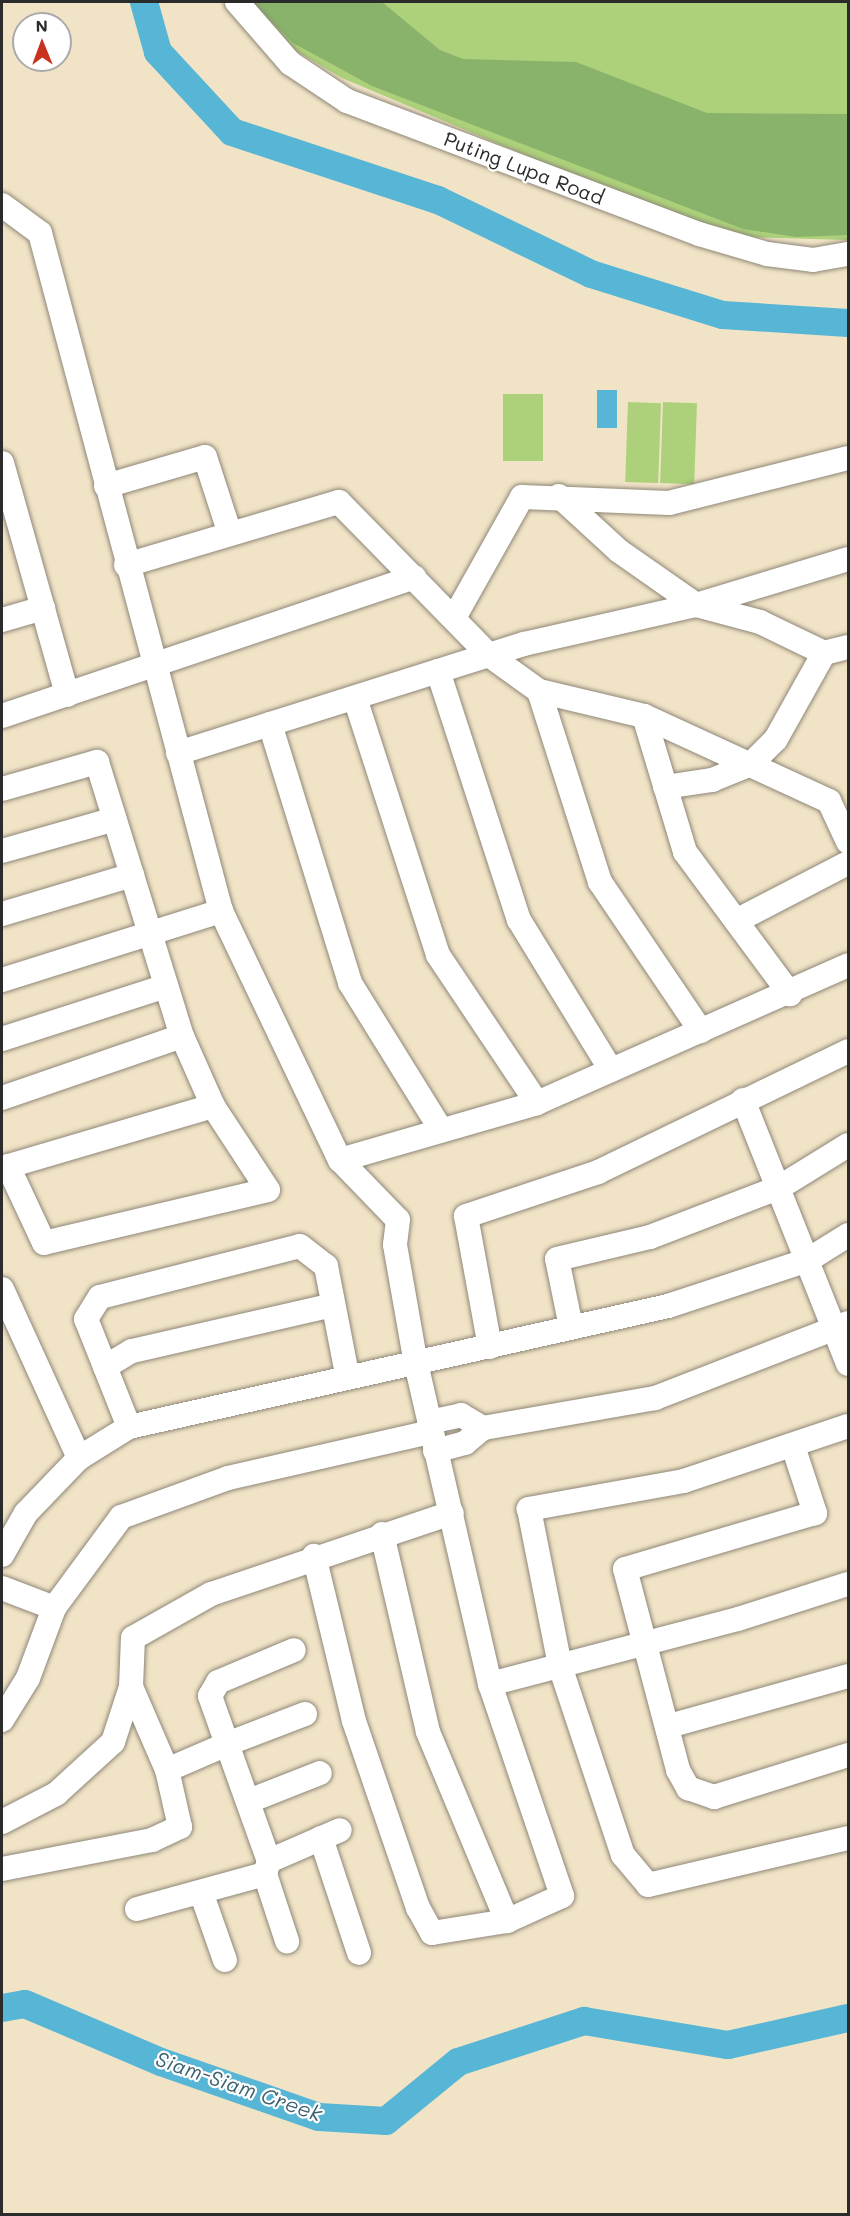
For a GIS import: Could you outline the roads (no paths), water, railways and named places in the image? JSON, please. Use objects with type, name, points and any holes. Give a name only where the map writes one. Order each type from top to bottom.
[{"type":"street","name":"Puting Lupa Road","points":[[237,2],[290,63],[347,101],[699,234],[767,254],[813,260],[849,254]]},
{"type":"street","points":[[2,205],[40,233],[126,565],[221,911],[340,1160],[378,1206],[398,1220],[395,1245],[415,1359],[490,1684],[562,1896],[507,1921],[432,1933],[418,1908],[354,1721],[314,1556]]},
{"type":"street","points":[[106,486],[205,457],[229,531]]},
{"type":"street","points":[[454,618],[522,496],[669,503],[849,458]]},
{"type":"street","points":[[2,463],[9,522],[43,608],[67,695]]},
{"type":"street","points":[[559,496],[619,551],[696,605],[760,622],[824,653],[849,647]]},
{"type":"street","points":[[126,565],[229,531],[339,502],[489,655],[539,692],[644,716],[829,801],[849,842]]},
{"type":"street","points":[[178,753],[489,655],[613,620],[696,605],[849,559]]},
{"type":"street","points":[[2,716],[414,577]]},
{"type":"street","points":[[2,620],[43,608]]},
{"type":"street","points":[[665,787],[712,780],[751,764],[776,739],[824,653]]},
{"type":"street","points":[[438,671],[519,920],[611,1070]]},
{"type":"street","points":[[539,692],[600,882],[701,1031]]},
{"type":"street","points":[[354,698],[438,955],[537,1103]]},
{"type":"street","points":[[644,716],[686,852],[790,994]]},
{"type":"street","points":[[270,724],[350,983],[441,1130]]},
{"type":"street","points":[[2,789],[97,762],[182,1036],[213,1106],[268,1190],[44,1243],[5,1167],[213,1106]]},
{"type":"street","points":[[2,851],[115,819]]},
{"type":"street","points":[[738,920],[849,863]]},
{"type":"street","points":[[2,914],[132,875]]},
{"type":"street","points":[[2,980],[151,935],[221,911]]},
{"type":"street","points":[[340,1160],[537,1103],[790,994],[849,965]]},
{"type":"street","points":[[2,1039],[166,986]]},
{"type":"street","points":[[2,1098],[182,1036]]},
{"type":"street","points":[[490,1347],[466,1216],[598,1172],[743,1100],[849,1051]]},
{"type":"street","points":[[743,1100],[808,1260],[842,1328],[849,1364]]},
{"type":"street","points":[[571,1327],[557,1259],[650,1237],[780,1188],[849,1145]]},
{"type":"street","points":[[2,1555],[26,1513],[79,1458],[129,1427],[347,1374],[415,1359],[490,1347],[668,1306],[808,1260],[849,1235]]},
{"type":"street","points":[[129,1427],[86,1319],[100,1297],[300,1246],[326,1266],[347,1374]]},
{"type":"street","points":[[2,1289],[79,1458]]},
{"type":"street","points":[[105,1367],[132,1352],[333,1305]]},
{"type":"street","points":[[2,1720],[28,1678],[54,1608],[121,1516],[228,1478],[432,1435],[461,1415],[483,1428],[655,1398],[842,1328]]},
{"type":"street","points":[[849,1425],[793,1446],[684,1481],[529,1509],[560,1666],[623,1855],[648,1885],[849,1838]]},
{"type":"street","points":[[793,1446],[814,1513],[625,1569],[644,1643],[688,1788],[714,1797],[849,1755]]},
{"type":"street","points":[[2,1822],[56,1794],[113,1742],[130,1687],[133,1638],[211,1594],[314,1556],[452,1513]]},
{"type":"street","points":[[382,1534],[428,1732],[507,1921]]},
{"type":"street","points":[[490,1684],[644,1643],[849,1584]]},
{"type":"street","points":[[2,1588],[54,1608]]},
{"type":"street","points":[[287,1941],[249,1801],[227,1744],[211,1689],[294,1650]]},
{"type":"street","points":[[669,1726],[849,1676]]},
{"type":"street","points":[[2,1869],[152,1840],[180,1827],[167,1770],[130,1687]]},
{"type":"street","points":[[167,1770],[305,1714]]},
{"type":"street","points":[[249,1801],[320,1773]]},
{"type":"street","points":[[137,1909],[201,1892],[267,1868],[331,1834],[359,1953]]},
{"type":"street","points":[[201,1892],[225,1960]]},
{"type":"water","points":[[597,390],[617,390],[617,428],[597,428]]},
{"type":"waterway","points":[[144,2],[158,52],[232,132],[438,200],[591,274],[723,315],[848,323]]},
{"type":"waterway","name":"Siam-Siam Creek","points":[[2,2008],[25,2004],[161,2062],[319,2117],[386,2121],[458,2062],[584,2021],[728,2045],[848,2018]]}]
